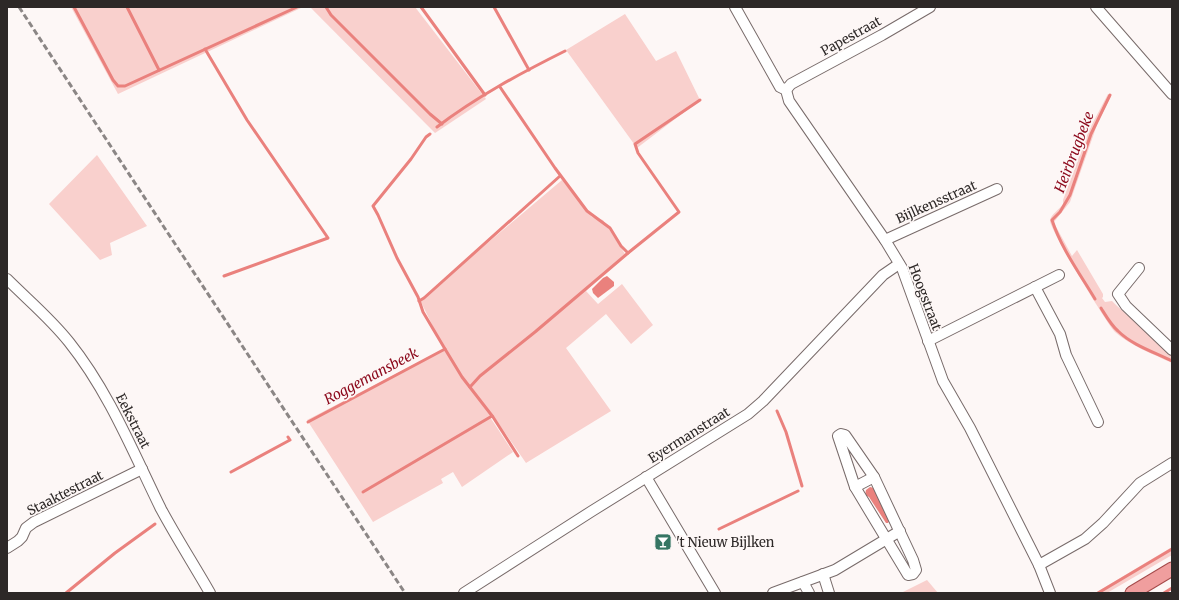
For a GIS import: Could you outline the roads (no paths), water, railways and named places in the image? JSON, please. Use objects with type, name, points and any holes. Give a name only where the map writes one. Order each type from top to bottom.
[{"type":"main road","points":[[1132,593],[1172,569]]},
{"type":"street","name":"Hoogstraat","points":[[735,7],[780,87],[786,90],[789,101],[885,240],[899,264],[943,381],[970,428],[1039,565],[1050,593]]},
{"type":"street","name":"Papestraat","points":[[786,90],[791,84],[882,35],[930,7]]},
{"type":"street","points":[[1096,7],[1172,94]]},
{"type":"street","name":"Bijlkensstraat","points":[[885,240],[997,189]]},
{"type":"street","name":"Eyermanstraat","points":[[464,593],[748,414],[763,401],[883,275],[899,264]]},
{"type":"street","points":[[1140,268],[1118,294],[1126,306],[1172,350]]},
{"type":"street","points":[[928,341],[1059,275]]},
{"type":"street","name":"Eekstraat","points":[[7,279],[54,325],[69,342],[86,366],[113,409],[162,510],[210,593]]},
{"type":"street","points":[[1035,287],[1060,334],[1066,355],[1098,422]]},
{"type":"street","points":[[841,434],[845,435],[874,477],[915,565],[916,570],[913,574],[908,575],[855,487],[838,436],[841,434]]},
{"type":"street","points":[[1039,565],[1084,540],[1140,483],[1172,463]]},
{"type":"street","name":"Staaktestraat","points":[[7,548],[18,541],[22,537],[26,528],[34,522],[142,469]]},
{"type":"street","points":[[646,477],[715,593]]},
{"type":"street","points":[[855,487],[874,477]]},
{"type":"street","points":[[773,593],[834,570],[900,531]]},
{"type":"street","points":[[823,574],[829,593]]},
{"type":"street","points":[[803,582],[809,593]]},
{"type":"waterway","points":[[74,7],[113,80],[118,86],[125,86],[297,7]]},
{"type":"waterway","points":[[127,7],[159,70]]},
{"type":"waterway","points":[[326,7],[331,15],[430,114],[442,124]]},
{"type":"waterway","points":[[421,7],[485,95]]},
{"type":"waterway","points":[[494,7],[529,70]]},
{"type":"waterway","points":[[205,49],[247,120],[328,238],[224,276]]},
{"type":"waterway","points":[[437,127],[499,86],[565,51]]},
{"type":"waterway","points":[[500,87],[555,168],[587,211],[610,228],[621,246],[628,253],[679,212],[638,153],[635,144],[700,100]]},
{"type":"waterway","name":"Heirbrugbeke","points":[[1095,299],[1060,241],[1052,220],[1060,212],[1070,195],[1091,134],[1110,95]]},
{"type":"waterway","points":[[430,134],[426,137],[411,159],[373,206],[397,258],[418,297],[423,312],[462,377],[493,417],[518,456]]},
{"type":"waterway","points":[[419,301],[560,176]]},
{"type":"waterway","points":[[470,387],[480,376],[535,332],[628,253]]},
{"type":"waterway","name":"Heirbrugbeke","points":[[1101,308],[1113,326],[1124,336],[1136,344],[1172,361]]},
{"type":"waterway","name":"Roggemansbeek","points":[[308,422],[445,349]]},
{"type":"waterway","points":[[777,411],[786,432],[802,486]]},
{"type":"waterway","points":[[363,492],[492,416]]},
{"type":"waterway","name":"Roggemansbeek","points":[[231,472],[290,440],[288,437]]},
{"type":"waterway","points":[[719,529],[798,491]]},
{"type":"waterway","name":"Roggemansbeek","points":[[66,593],[115,553],[155,524]]},
{"type":"waterway","points":[[1098,593],[1172,549]]},
{"type":"waterway","points":[[1164,593],[1172,588]]},
{"type":"railway","points":[[19,7],[405,593]]},
{"type":"place","name":"'t Nieuw Bijlken","points":[[663,542]]}]
